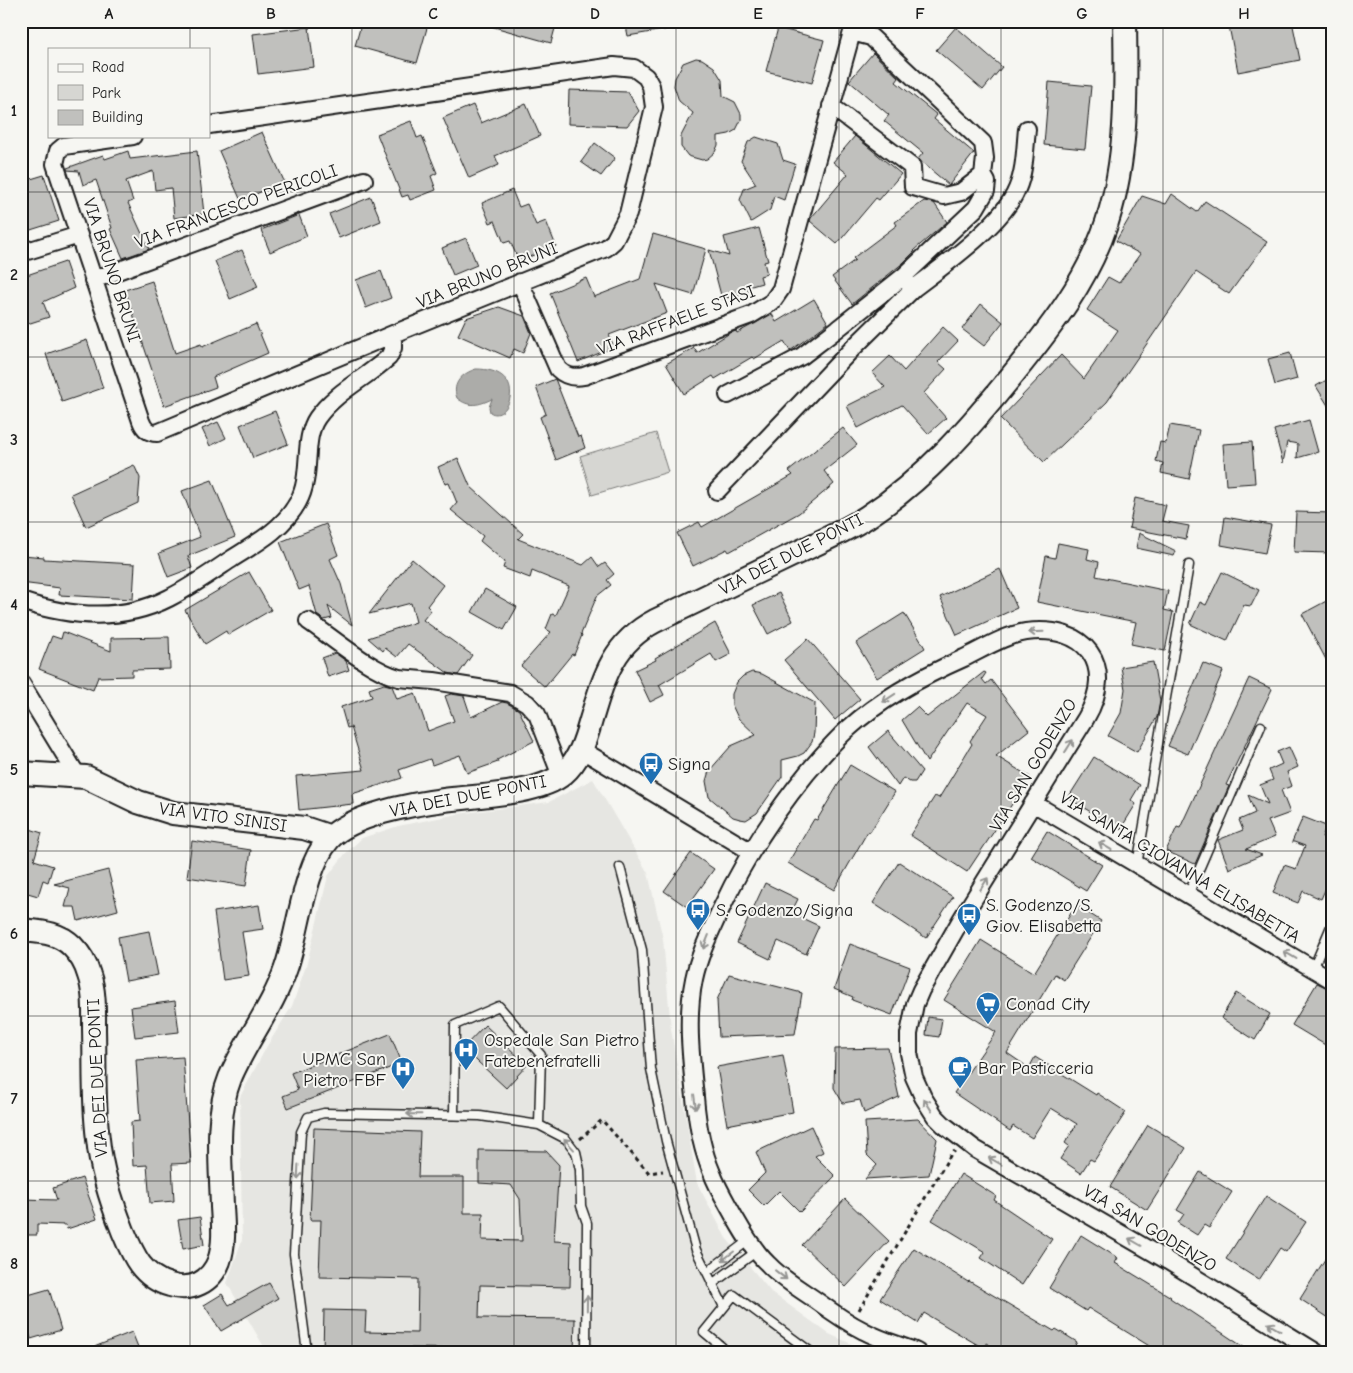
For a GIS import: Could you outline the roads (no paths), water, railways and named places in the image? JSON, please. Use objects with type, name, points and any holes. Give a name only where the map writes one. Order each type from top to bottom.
[{"type":"street","name":"VIA DEI DUE PONTI","points":[[21,930],[59,936],[75,949],[89,973],[94,998],[95,1104],[98,1140],[110,1196],[134,1257],[146,1272],[164,1284],[178,1287],[196,1286],[208,1279],[214,1272],[220,1256],[223,1229],[221,1140],[226,1089],[286,970],[308,882],[318,857],[331,837],[355,823],[387,811],[439,801],[521,790],[544,784],[561,776],[582,750],[605,675],[628,639],[646,626],[823,541],[865,518],[887,503],[925,471],[948,448],[992,400],[1050,328],[1074,293],[1092,259],[1107,221],[1120,165],[1125,126],[1125,21]]},
{"type":"street","name":"VIA RAFFAELE STASI","points":[[520,282],[558,369],[566,375],[574,377],[584,376],[661,349],[751,315],[768,306],[781,289],[852,32],[871,38],[983,143],[985,158],[983,175]]},
{"type":"street","name":"VIA BRUNO BRUNI","points":[[119,138],[64,146],[58,151],[56,164],[141,421],[146,430],[160,433],[392,334],[606,248],[620,232],[628,214],[654,107],[649,81],[638,70],[627,66],[610,66],[210,125]]},
{"type":"street","points":[[718,491],[853,348],[976,208],[986,191],[987,182],[983,175],[961,192],[944,196],[913,187],[912,167],[831,106]]},
{"type":"street","points":[[728,395],[802,356],[909,283],[958,254],[989,226],[1010,202],[1018,189],[1025,154],[1027,129]]},
{"type":"street","name":"VIA FRANCESCO PERICOLI","points":[[93,280],[364,180]]},
{"type":"street","points":[[21,253],[79,235]]},
{"type":"street","points":[[21,601],[82,614],[116,614],[138,610],[179,593],[264,538],[291,513],[302,494],[307,474],[310,435],[315,422],[329,404],[389,357],[393,348],[392,334]]},
{"type":"street","points":[[308,621],[374,668],[387,674],[399,678],[434,681],[502,692],[522,699],[537,714],[561,776]]},
{"type":"street","name":"VIA SAN GODENZO","points":[[917,1352],[850,1324],[782,1276],[770,1266],[753,1246],[718,1186],[705,1155],[696,1106],[690,1049],[690,1014],[694,978],[702,951],[750,851],[775,814],[820,757],[842,734],[863,716],[935,671],[1018,634],[1048,632],[1070,638],[1085,646],[1096,665],[1099,676],[1096,696],[1090,712],[931,970],[918,996],[908,1042],[914,1077],[929,1107],[944,1125],[985,1156],[1168,1261],[1316,1352]]},
{"type":"street","points":[[21,683],[77,775]]},
{"type":"street","points":[[582,750],[750,851]]},
{"type":"street","name":"VIA VITO SINISI","points":[[21,773],[77,775],[95,780],[122,796],[155,808],[173,812],[304,828],[331,837]]},
{"type":"street","name":"VIA SANTA GIOVANNA ELISABETTA","points":[[1033,803],[1332,980]]},
{"type":"lane","points":[[1136,865],[1189,565]]},
{"type":"lane","points":[[1188,895],[1261,726]]},
{"type":"lane","points":[[620,867],[642,950],[651,1069],[674,1170],[696,1250],[724,1307]]},
{"type":"lane","points":[[1313,969],[1332,924]]},
{"type":"lane","points":[[454,1115],[455,1025],[499,1006],[541,1055],[539,1125]]},
{"type":"lane","points":[[307,1352],[294,1254],[301,1132],[308,1117],[324,1113],[480,1116],[539,1125],[566,1140],[576,1152],[580,1170],[581,1206],[587,1224],[586,1352]]},
{"type":"lane","points":[[707,1272],[753,1246]]},
{"type":"lane","points":[[712,1284],[753,1246]]},
{"type":"lane","points":[[729,1352],[721,1349],[704,1332],[734,1294],[811,1352]]},
{"type":"place","name":"Signa","points":[[651,785]]},
{"type":"place","name":"S. Godenzo/Signa","points":[[698,931]]},
{"type":"place","name":"S. Godenzo/S. Giov. Elisabetta","points":[[969,936]]},
{"type":"place","name":"Conad City","points":[[988,1025]]},
{"type":"place","name":"Ospedale San Pietro Fatebenefratelli","points":[[466,1071]]},
{"type":"place","name":"Bar Pasticceria","points":[[960,1089]]},
{"type":"place","name":"UPMC San Pietro FBF","points":[[403,1090]]}]
